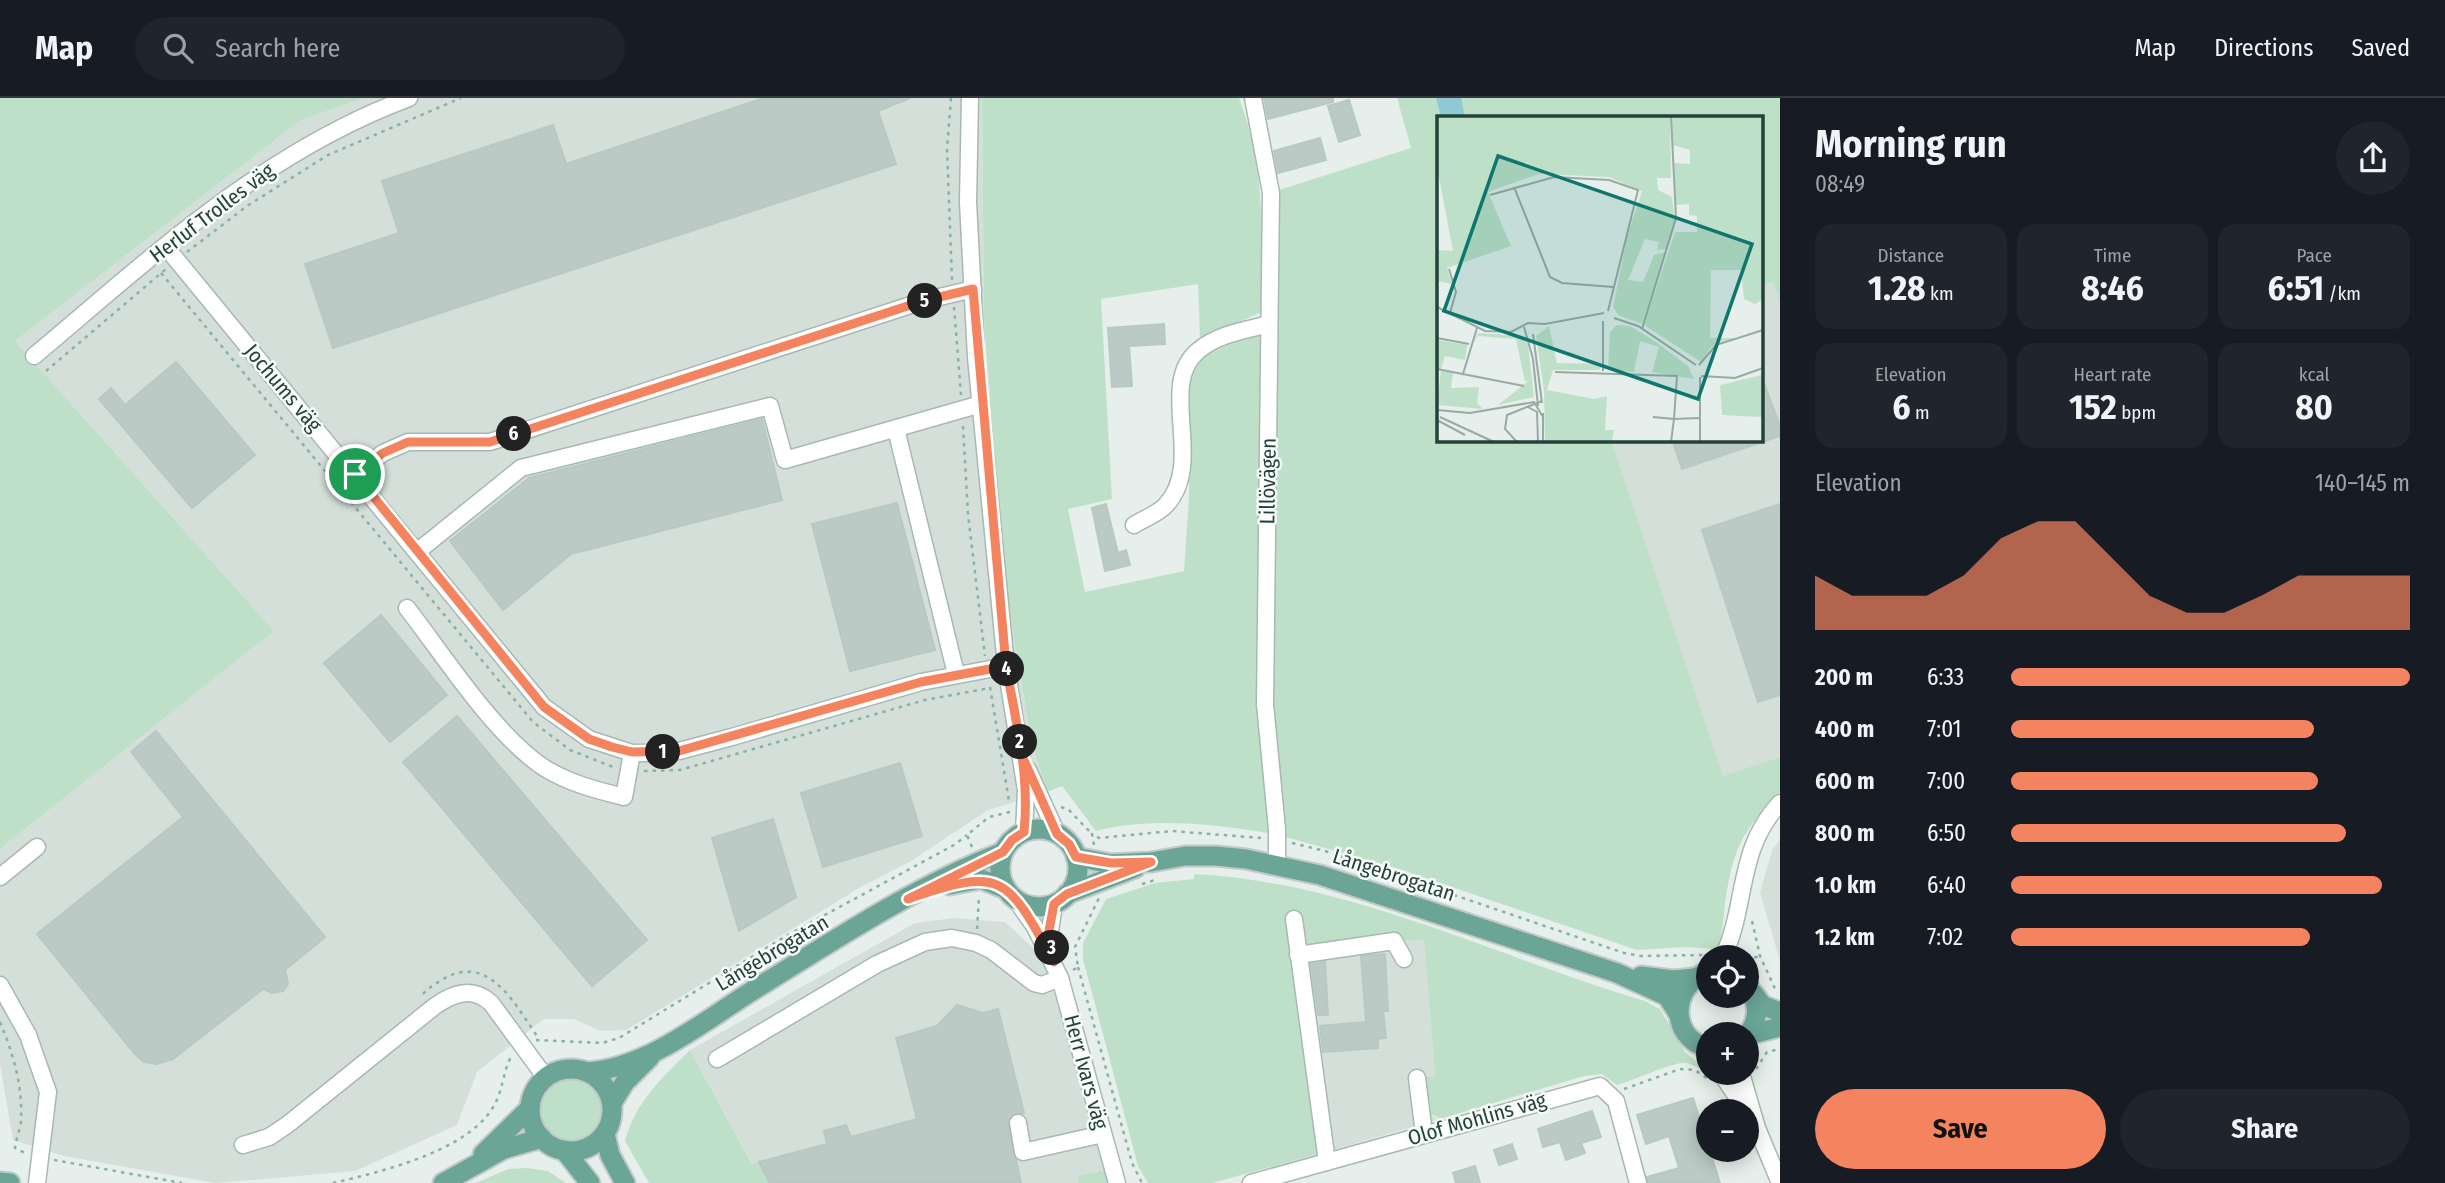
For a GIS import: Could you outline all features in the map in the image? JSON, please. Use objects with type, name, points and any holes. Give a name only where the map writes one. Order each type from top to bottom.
[{"type":"main road","points":[[1044,830],[1057,834],[1069,844],[1076,857],[1076,877],[1061,899],[1034,906],[1011,895],[1000,871],[1003,852],[1012,840],[1024,832],[1044,830]]},
{"type":"main road","name":"Långebrogatan","points":[[587,1072],[616,1068],[661,1048],[908,899],[1003,852]]},
{"type":"main road","name":"Långebrogatan","points":[[1076,857],[1111,863],[1216,856],[1277,865],[1424,908],[1617,973],[1667,996],[1678,1013],[1685,1033],[1696,1042]]},
{"type":"main road","name":"Långebrogatan","points":[[1061,899],[1151,862]]},
{"type":"main road","name":"Långebrogatan","points":[[908,899],[971,880],[994,882],[1011,895]]},
{"type":"main road","name":"Långebrogatan","points":[[1617,973],[1673,980],[1696,976]]},
{"type":"main road","points":[[1678,1013],[1682,993],[1696,980]]},
{"type":"main road","points":[[1759,1001],[1778,1019],[1759,1029]]},
{"type":"main road","name":"Långebrogatan","points":[[612,1104],[625,1082],[661,1048]]},
{"type":"main road","points":[[466,1168],[530,1108],[536,1090],[546,1078],[568,1069],[587,1072],[604,1084],[612,1104],[612,1114],[605,1133],[587,1148],[564,1150]]},
{"type":"main road","points":[[530,1108],[535,1129],[541,1138],[564,1150],[590,1183]]},
{"type":"main road","points":[[605,1133],[610,1155],[625,1183]]},
{"type":"main road","points":[[443,1183],[504,1149],[541,1138]]},
{"type":"main road","points":[[0,1182],[10,1183]]},
{"type":"street","name":"Herluf Trolles väg","points":[[34,356],[212,208],[297,151],[409,98]]},
{"type":"street","points":[[970,98],[968,202],[981,404],[1006,666],[1023,758],[1026,790],[1024,832]]},
{"type":"street","name":"Lillövägen","points":[[1253,98],[1271,193],[1265,704],[1278,829],[1277,865]]},
{"type":"street","name":"Jochums väg","points":[[166,247],[544,707],[589,739],[632,752],[679,751],[956,674],[1006,666]]},
{"type":"street","points":[[355,474],[383,453],[408,442],[490,442],[923,301],[973,289]]},
{"type":"street","points":[[1133,525],[1165,507],[1183,481],[1180,377],[1198,350],[1228,335],[1269,324]]},
{"type":"street","points":[[418,551],[521,468],[770,407],[785,460],[981,404]]},
{"type":"street","points":[[896,429],[956,674]]},
{"type":"street","points":[[407,608],[498,724],[545,768],[583,786],[624,797],[632,752]]},
{"type":"street","points":[[1023,758],[1057,834]]},
{"type":"street","points":[[1727,945],[1750,851],[1758,833],[1780,803]]},
{"type":"street","points":[[0,877],[37,847]]},
{"type":"street","name":"Herr Ivars väg","points":[[1011,895],[1054,962]]},
{"type":"street","name":"Herr Ivars väg","points":[[1061,899],[1049,931],[1054,962],[1117,1183]]},
{"type":"street","points":[[1294,919],[1327,1162]]},
{"type":"street","points":[[1735,920],[1737,945]]},
{"type":"street","points":[[717,1059],[877,964],[926,942],[951,938],[976,943],[991,950],[1034,983],[1042,985],[1060,978]]},
{"type":"street","points":[[1298,955],[1394,941],[1404,959]]},
{"type":"street","points":[[0,985],[28,1035],[48,1092],[37,1183]]},
{"type":"street","points":[[243,1145],[268,1138],[287,1125],[448,997],[464,992],[480,994],[524,1046],[546,1078]]},
{"type":"street","points":[[1417,1078],[1424,1134]]},
{"type":"street","points":[[1723,1085],[1735,1099]]},
{"type":"street","name":"Olof Mohlins väg","points":[[1251,1183],[1588,1087],[1600,1086],[1610,1092]]},
{"type":"street","points":[[1610,1092],[1616,1101],[1638,1183]]},
{"type":"street","points":[[1018,1124],[1023,1152],[1103,1134]]},
{"type":"street","points":[[1759,1133],[1780,1183]]},
{"type":"path","points":[[46,371],[177,260],[247,206],[328,156],[461,98]]},
{"type":"path","points":[[161,274],[533,722],[570,750],[628,770],[680,770],[925,700],[990,688]]},
{"type":"path","points":[[333,1183],[411,1161],[471,1130],[488,1115],[498,1099],[505,1081],[507,1063],[533,1040],[583,1043],[619,1038],[786,936],[954,845],[967,835]]},
{"type":"path","points":[[1752,913],[1760,956],[1779,998],[1777,1048],[1780,1049]]},
{"type":"path","points":[[1078,967],[1132,1163],[1142,1183]]},
{"type":"path","points":[[0,1022],[15,1064],[21,1099],[21,1123],[15,1148],[39,1157],[182,1183]]},
{"type":"path","points":[[1610,1092],[1654,1080],[1679,1069],[1696,1070]]},
{"type":"shaded area","points":[[365,98],[982,98],[984,321],[1006,589],[1031,740],[1047,792],[988,810],[911,861],[861,887],[626,1030],[601,1031],[574,1019],[544,1019],[477,1072],[457,1125],[355,1171],[215,1183],[64,1156],[13,1140],[0,1064],[0,849],[274,631],[15,341],[301,120]]},
{"type":"shaded area","points":[[1773,282],[1780,304],[1780,757],[1723,777],[1612,441],[1762,441],[1762,286]]},
{"type":"shaded area","points":[[1780,840],[1780,961],[1760,893],[1772,850]]},
{"type":"shaded area","points":[[954,918],[1005,922],[1044,958],[1105,1170],[1077,1176],[1079,1183],[770,1183],[753,1165],[690,1050],[915,923]]},
{"type":"shaded area","points":[[1424,940],[1435,1076],[1424,1077],[1433,1117],[1440,1119],[1318,1154],[1290,947]]},
{"type":"green space","points":[[0,98],[365,98],[301,120],[15,341],[274,631],[0,849]]},
{"type":"green space","points":[[982,98],[1239,98],[1254,151],[1261,204],[1262,312],[1200,338],[1198,284],[1101,299],[1112,499],[1068,509],[1085,592],[1184,571],[1189,496],[1190,379],[1203,357],[1261,334],[1256,689],[1269,792],[1268,833],[1182,823],[1138,824],[1096,831],[1062,786],[1047,792],[1031,740],[1006,589],[984,321]]},
{"type":"green space","points":[[1397,98],[1780,98],[1780,304],[1773,282],[1762,286],[1762,116],[1437,116],[1437,441],[1612,441],[1723,776],[1780,757],[1780,792],[1752,824],[1735,856],[1718,945],[1637,950],[1396,868],[1282,836],[1273,713],[1276,191],[1411,148]]},
{"type":"green space","points":[[1194,874],[1252,880],[1310,891],[1366,906],[1645,1001],[1660,1009],[1685,1052],[1696,1062],[1696,1067],[1681,1063],[1617,1085],[1602,1074],[1584,1076],[1440,1119],[1429,1113],[1423,1077],[1435,1076],[1424,940],[1290,947],[1318,1154],[1212,1183],[1148,1183],[1138,1166],[1083,959],[1083,943],[1106,899],[1155,883],[1194,879]]},
{"type":"green space","points":[[690,1050],[752,1164],[759,1162],[770,1183],[649,1183],[625,1141],[643,1102]]},
{"type":"green space","points":[[565,1078],[577,1078],[594,1087],[601,1098],[601,1122],[594,1133],[577,1142],[565,1142],[553,1137],[544,1128],[539,1116],[539,1104],[544,1092],[553,1083]]},
{"type":"green space","points":[[508,1169],[548,1171],[566,1183],[476,1183]]},
{"type":"green space","points":[[1105,1170],[1107,1183],[1079,1183],[1077,1176]]},
{"type":"water","points":[[1436,98],[1461,98],[1465,116],[1441,116]]},
{"type":"building","points":[[764,98],[910,98],[878,111],[896,164],[333,348],[305,264],[399,233],[382,181],[553,125],[566,164]]},
{"type":"building","points":[[1264,98],[1333,98],[1333,102],[1268,119]]},
{"type":"building","points":[[1349,100],[1360,135],[1339,142],[1328,106]]},
{"type":"building","points":[[1320,138],[1326,160],[1278,173],[1274,151]]},
{"type":"building","points":[[1164,324],[1165,344],[1129,346],[1132,386],[1112,387],[1108,328]]},
{"type":"building","points":[[176,362],[255,455],[192,508],[99,399],[111,388],[125,405]]},
{"type":"building","points":[[1762,378],[1780,426],[1780,436],[1682,469],[1673,441],[1762,441]]},
{"type":"building","points":[[762,419],[782,500],[571,554],[503,610],[450,541],[529,478]]},
{"type":"building","points":[[897,503],[935,650],[850,671],[812,524]]},
{"type":"building","points":[[1106,504],[1118,553],[1126,550],[1130,565],[1105,571],[1092,508]]},
{"type":"building","points":[[1780,504],[1780,695],[1758,702],[1702,530]]},
{"type":"building","points":[[381,615],[447,695],[390,742],[324,663]]},
{"type":"building","points":[[457,716],[647,940],[592,986],[403,762]]},
{"type":"building","points":[[156,731],[325,937],[285,970],[288,984],[283,991],[272,993],[263,989],[173,1059],[157,1064],[144,1062],[134,1053],[37,934],[183,817],[131,752]]},
{"type":"building","points":[[900,763],[922,836],[823,867],[801,793]]},
{"type":"building","points":[[773,819],[796,897],[739,931],[712,838]]},
{"type":"building","points":[[1385,954],[1388,1011],[1383,1011],[1386,1038],[1378,1039],[1378,1048],[1323,1052],[1320,1026],[1366,1022],[1361,956]]},
{"type":"building","points":[[1325,962],[1328,1015],[1318,1015],[1311,964]]},
{"type":"building","points":[[957,1005],[983,1013],[998,1009],[1024,1113],[1012,1115],[1008,1124],[1021,1183],[770,1183],[759,1162],[827,1144],[824,1131],[846,1125],[851,1137],[917,1119],[896,1038],[937,1026]]},
{"type":"building","points":[[1693,1098],[1696,1107],[1696,1162],[1713,1162],[1720,1183],[1648,1183],[1647,1177],[1679,1168],[1669,1136],[1646,1144],[1637,1115]]},
{"type":"building","points":[[1592,1111],[1601,1137],[1581,1143],[1585,1153],[1566,1160],[1560,1142],[1543,1147],[1538,1129]]},
{"type":"building","points":[[1512,1144],[1517,1159],[1499,1165],[1494,1150]]},
{"type":"building","points":[[1475,1166],[1480,1183],[1456,1183],[1453,1173]]},
{"type":"route","points":[[355,474],[383,453],[408,442],[490,442],[923,301],[973,289],[976,357],[1006,666],[1023,758],[1057,834],[1069,844],[1076,857],[1111,863],[1151,862],[1067,894],[1054,904],[1049,931],[1054,962],[1016,900],[994,882],[981,879],[961,881],[908,899],[978,862],[1003,852],[1012,840],[1024,832],[1026,790],[1023,758],[1006,666],[921,682],[679,751],[632,752],[612,747],[589,739],[544,707],[355,474]]}]
